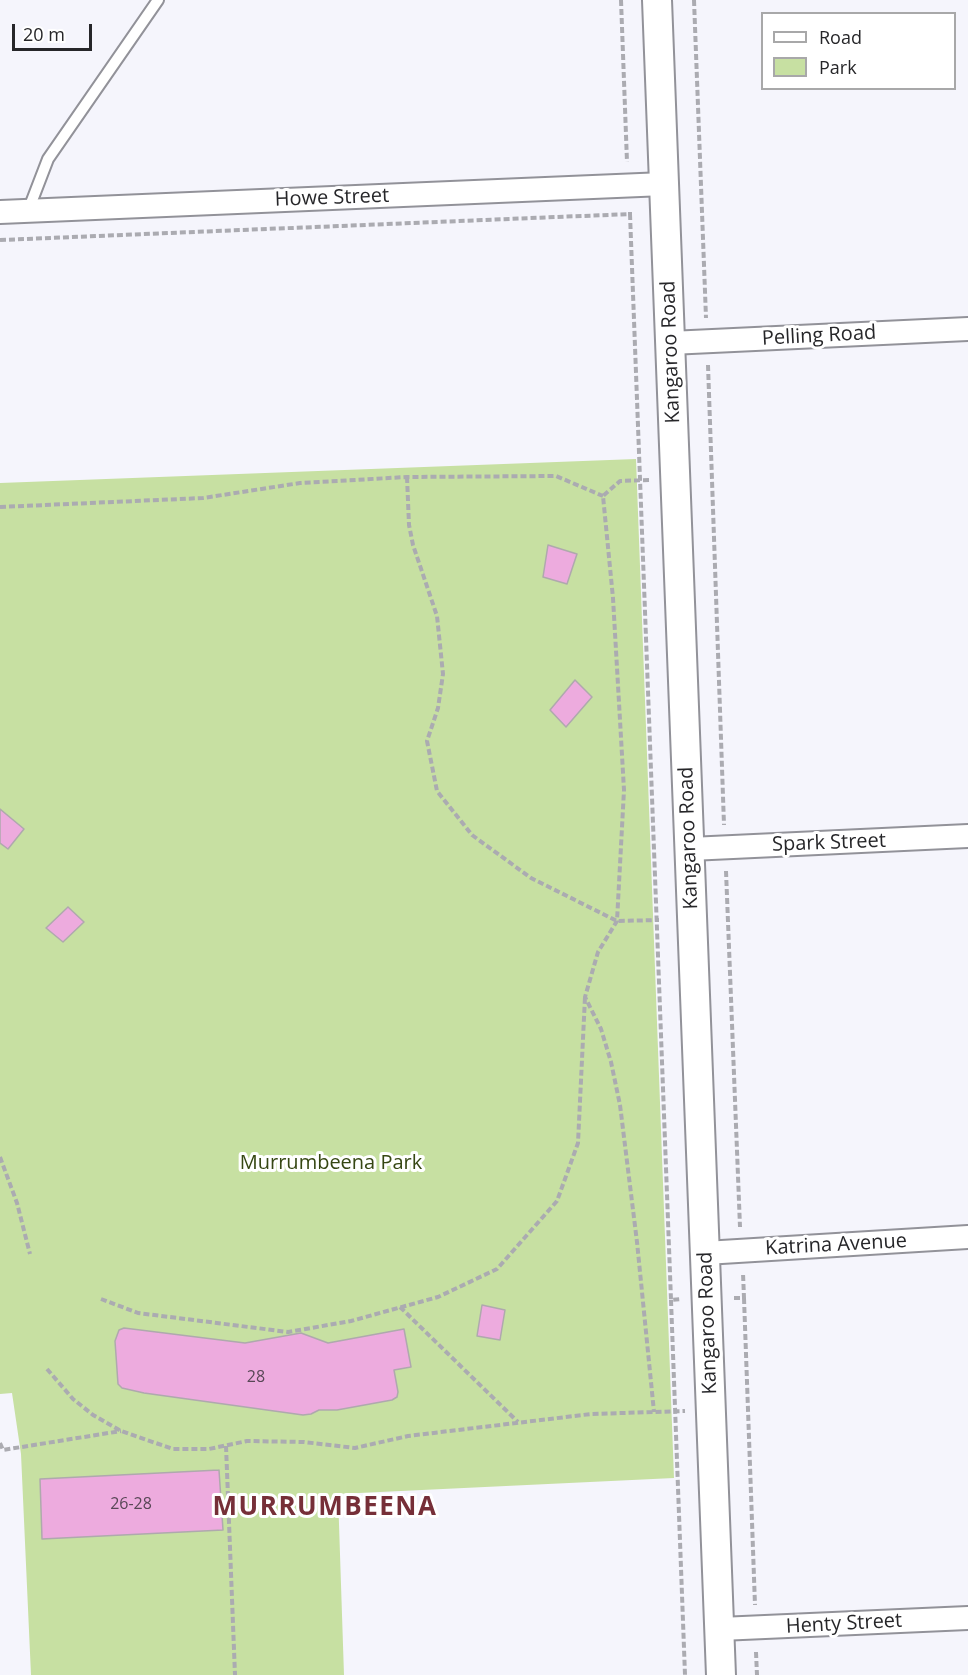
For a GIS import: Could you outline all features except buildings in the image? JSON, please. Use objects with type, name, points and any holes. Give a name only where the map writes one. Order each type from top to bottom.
[{"type":"street","name":"Kangaroo Road","points":[[657,0],[721,1675]]},
{"type":"street","name":"Howe Street","points":[[0,212],[664,184]]},
{"type":"street","name":"Pelling Road","points":[[670,344],[968,329]]},
{"type":"street","name":"Spark Street","points":[[690,849],[968,836]]},
{"type":"street","name":"Katrina Avenue","points":[[705,1253],[968,1237]]},
{"type":"street","name":"Henty Street","points":[[720,1629],[968,1618]]},
{"type":"lane","points":[[28,211],[48,159],[158,0]]},
{"type":"path","points":[[621,0],[685,1675]]},
{"type":"path","points":[[694,0],[757,1675]]},
{"type":"path","points":[[0,240],[630,214]]},
{"type":"path","points":[[0,507],[203,498],[300,483],[407,477],[556,476],[603,496]]},
{"type":"path","points":[[407,477],[408,525],[437,616],[442,662],[443,674],[438,708],[427,741],[437,791],[472,835],[506,860],[531,878],[617,921],[692,918]]},
{"type":"path","points":[[603,496],[620,482],[675,479]]},
{"type":"path","points":[[101,1299],[138,1313],[288,1332],[351,1321],[438,1297],[497,1269],[557,1201],[578,1143],[585,996],[598,952],[617,921],[624,790],[613,598],[603,496]]},
{"type":"path","points":[[47,1369],[73,1399],[93,1415],[121,1431],[173,1449],[209,1449],[247,1442],[304,1442],[355,1448],[408,1436],[591,1414],[654,1412],[637,1242],[620,1105],[601,1029],[585,996]]},
{"type":"path","points":[[0,1157],[30,1254]]},
{"type":"path","points":[[671,1300],[744,1298]]},
{"type":"path","points":[[400,1307],[519,1423]]},
{"type":"path","points":[[0,1443],[2,1451],[121,1431]]},
{"type":"path","points":[[226,1446],[235,1675]]},
{"type":"green space","name":"Murrumbeena Park","points":[[636,459],[674,1478],[338,1494],[344,1675],[31,1675],[21,1454],[12,1393],[0,1394],[0,483]]},
{"type":"district","name":"MURRUMBEENA","points":[[325,1508]]}]
